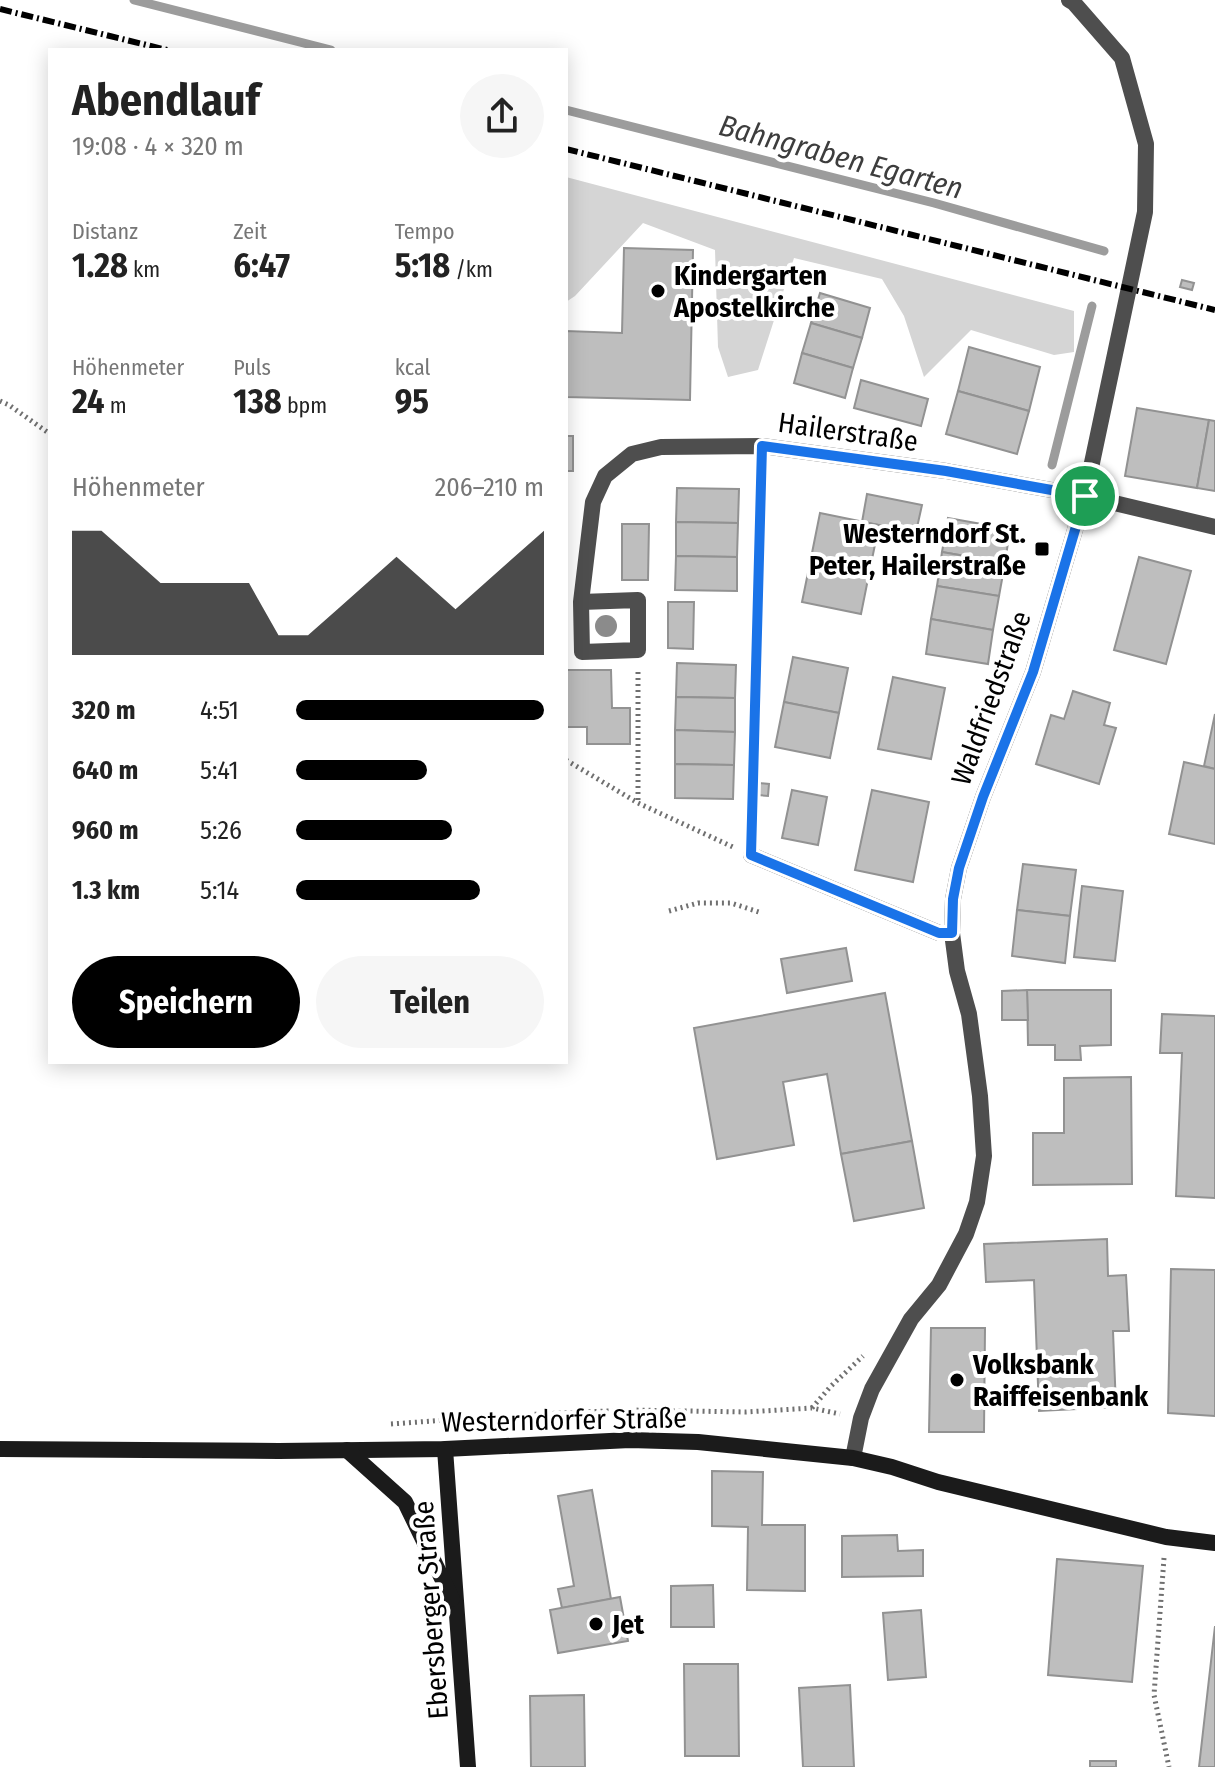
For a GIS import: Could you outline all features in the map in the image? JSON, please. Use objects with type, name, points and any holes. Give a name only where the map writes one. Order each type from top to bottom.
[{"type":"main road","name":"Westerndorfer Straße","points":[[0,1449],[347,1450],[445,1449],[630,1440],[698,1442],[853,1458],[938,1482],[1166,1537],[1215,1543]]},
{"type":"main road","name":"Ebersberger Straße","points":[[445,1449],[468,1767]]},
{"type":"main road","points":[[347,1450],[405,1502],[456,1609]]},
{"type":"street","name":"Waldfriedstraße","points":[[853,1458],[861,1418],[872,1389],[911,1319],[939,1285],[966,1234],[977,1202],[984,1156],[980,1096],[969,1014],[957,971],[952,933],[953,899],[959,868],[983,797],[1033,672],[1085,496],[1145,212],[1146,144],[1122,58],[1069,0]]},
{"type":"street","name":"Hailerstraße","points":[[638,650],[582,652],[581,602],[593,502],[605,476],[632,454],[661,447],[762,446],[946,471],[1085,496],[1215,527]]},
{"type":"street","points":[[581,602],[638,600],[638,650]]},
{"type":"street","points":[[751,855],[939,933],[952,933]]},
{"type":"path","points":[[0,401],[48,433]]},
{"type":"path","points":[[568,761],[638,803],[751,855],[762,446]]},
{"type":"path","points":[[638,650],[638,803]]},
{"type":"path","points":[[669,911],[698,903],[731,903],[762,913]]},
{"type":"path","points":[[517,1415],[631,1410],[746,1412],[812,1408],[861,1418]]},
{"type":"path","points":[[1166,1537],[1154,1695],[1169,1767]]},
{"type":"shaded area","points":[[568,178],[1074,311],[1074,352],[1054,355],[971,330],[924,377],[904,316],[882,279],[794,258],[758,370],[728,377],[718,347],[715,250],[643,223],[568,301]]},
{"type":"building","name":"Kindergarten Apostelkirche","points":[[624,248],[693,250],[690,400],[568,397],[568,331],[622,333]]},
{"type":"building","points":[[1182,280],[1194,283],[1192,290],[1180,287]]},
{"type":"building","points":[[820,293],[870,308],[862,338],[811,323]]},
{"type":"building","points":[[811,323],[862,338],[853,368],[802,353]]},
{"type":"building","points":[[969,347],[1040,367],[1029,411],[958,391]]},
{"type":"building","points":[[802,353],[853,368],[845,398],[794,383]]},
{"type":"building","points":[[861,380],[928,399],[921,426],[854,408]]},
{"type":"building","points":[[958,391],[1029,411],[1017,454],[946,434]]},
{"type":"building","points":[[1137,408],[1209,420],[1197,488],[1125,476]]},
{"type":"building","points":[[1209,420],[1215,421],[1215,491],[1197,488]]},
{"type":"building","points":[[568,436],[573,436],[573,471],[568,471]]},
{"type":"building","points":[[677,488],[739,489],[738,523],[676,522]]},
{"type":"building","points":[[867,494],[922,505],[916,532],[862,522]]},
{"type":"building","points":[[820,513],[879,525],[870,569],[811,558]]},
{"type":"building","points":[[948,518],[1010,529],[1005,563],[942,552]]},
{"type":"building","points":[[676,522],[738,523],[737,557],[676,556]]},
{"type":"building","points":[[622,524],[649,524],[648,580],[622,580]]},
{"type":"building","points":[[942,552],[1005,563],[999,596],[937,586]]},
{"type":"building","points":[[676,556],[737,557],[737,591],[675,590]]},
{"type":"building","points":[[1139,557],[1191,571],[1166,664],[1114,650]]},
{"type":"building","points":[[811,558],[870,569],[861,614],[802,602]]},
{"type":"building","points":[[937,586],[999,596],[993,630],[931,619]]},
{"type":"building","points":[[668,602],[694,602],[693,649],[668,648]]},
{"type":"building","points":[[931,619],[993,630],[988,664],[926,654]]},
{"type":"building","points":[[793,657],[848,668],[839,713],[784,702]]},
{"type":"building","points":[[677,663],[736,665],[735,698],[676,697]]},
{"type":"building","points":[[568,670],[611,670],[612,708],[630,708],[630,744],[587,744],[587,727],[568,727]]},
{"type":"building","points":[[893,677],[945,688],[931,759],[878,749]]},
{"type":"building","points":[[1073,691],[1110,703],[1104,725],[1116,728],[1099,784],[1036,764],[1051,715],[1064,719]]},
{"type":"building","points":[[676,697],[735,698],[735,732],[675,730]]},
{"type":"building","points":[[784,702],[839,713],[830,758],[775,747]]},
{"type":"building","points":[[1215,714],[1215,769],[1204,766]]},
{"type":"building","points":[[675,730],[735,732],[734,765],[675,764]]},
{"type":"building","points":[[1184,762],[1215,769],[1215,844],[1169,834]]},
{"type":"building","points":[[675,764],[734,765],[733,799],[675,798]]},
{"type":"building","points":[[759,783],[769,784],[768,796],[758,795]]},
{"type":"building","points":[[792,790],[827,797],[818,845],[782,838]]},
{"type":"building","points":[[872,790],[929,802],[913,882],[855,870]]},
{"type":"building","points":[[1023,864],[1076,870],[1070,916],[1017,910]]},
{"type":"building","points":[[1082,886],[1123,891],[1115,961],[1074,957]]},
{"type":"building","points":[[1017,910],[1070,916],[1065,963],[1012,956]]},
{"type":"building","points":[[846,948],[852,981],[787,993],[781,959]]},
{"type":"building","points":[[1027,990],[1111,990],[1111,1045],[1080,1046],[1081,1060],[1055,1060],[1055,1045],[1028,1045]]},
{"type":"building","points":[[1027,990],[1028,1020],[1002,1020],[1002,991]]},
{"type":"building","points":[[885,993],[912,1141],[841,1154],[827,1074],[783,1082],[794,1145],[717,1159],[694,1028]]},
{"type":"building","points":[[1162,1014],[1215,1016],[1215,1198],[1176,1196],[1182,1053],[1160,1053]]},
{"type":"building","points":[[1131,1077],[1132,1184],[1033,1185],[1033,1133],[1064,1133],[1064,1078]]},
{"type":"building","points":[[912,1141],[924,1208],[854,1221],[841,1154]]},
{"type":"building","points":[[1107,1239],[1108,1276],[1126,1275],[1129,1331],[1113,1331],[1116,1407],[1039,1411],[1034,1280],[986,1282],[984,1244]]},
{"type":"building","points":[[1171,1269],[1215,1270],[1215,1416],[1168,1413]]},
{"type":"building","name":"Volksbank Raiffeisenbank","points":[[931,1328],[985,1328],[984,1432],[929,1432]]},
{"type":"building","points":[[712,1471],[763,1472],[762,1525],[805,1525],[805,1591],[747,1590],[748,1527],[712,1526]]},
{"type":"building","points":[[592,1490],[611,1599],[562,1608],[558,1589],[574,1586],[558,1496]]},
{"type":"building","points":[[897,1535],[898,1551],[923,1550],[923,1576],[842,1577],[842,1536]]},
{"type":"building","points":[[1057,1559],[1143,1566],[1132,1682],[1048,1675]]},
{"type":"building","points":[[713,1585],[714,1627],[671,1627],[671,1586]]},
{"type":"building","points":[[620,1597],[628,1641],[558,1653],[550,1610]]},
{"type":"building","points":[[921,1610],[926,1677],[888,1680],[883,1613]]},
{"type":"building","points":[[1215,1626],[1215,1767],[1199,1767]]},
{"type":"building","points":[[684,1664],[738,1664],[739,1756],[685,1756]]},
{"type":"building","points":[[850,1685],[854,1767],[803,1767],[799,1688]]},
{"type":"building","points":[[584,1695],[585,1767],[531,1767],[530,1696]]},
{"type":"building","points":[[1090,1761],[1116,1761],[1116,1767],[1090,1767]]},
{"type":"waterway","name":"Bahngraben Egarten","points":[[134,0],[323,48]]},
{"type":"waterway","name":"Bahngraben Egarten","points":[[568,111],[934,203],[1104,251]]},
{"type":"waterway","points":[[1052,465],[1092,306]]},
{"type":"railway","points":[[0,9],[159,48]]},
{"type":"railway","points":[[568,149],[1215,310]]},
{"type":"place","name":"Kindergarten Apostelkirche","points":[[658,291]]},
{"type":"place","name":"Westerndorf St. Peter, Hailerstraße","points":[[1042,549]]},
{"type":"place","name":"Volksbank Raiffeisenbank","points":[[957,1380]]},
{"type":"place","name":"Jet","points":[[596,1624]]},
{"type":"route","points":[[762,446],[946,471],[1085,496],[1033,672],[983,797],[959,868],[953,899],[952,933],[939,933],[751,855],[762,446]]}]
